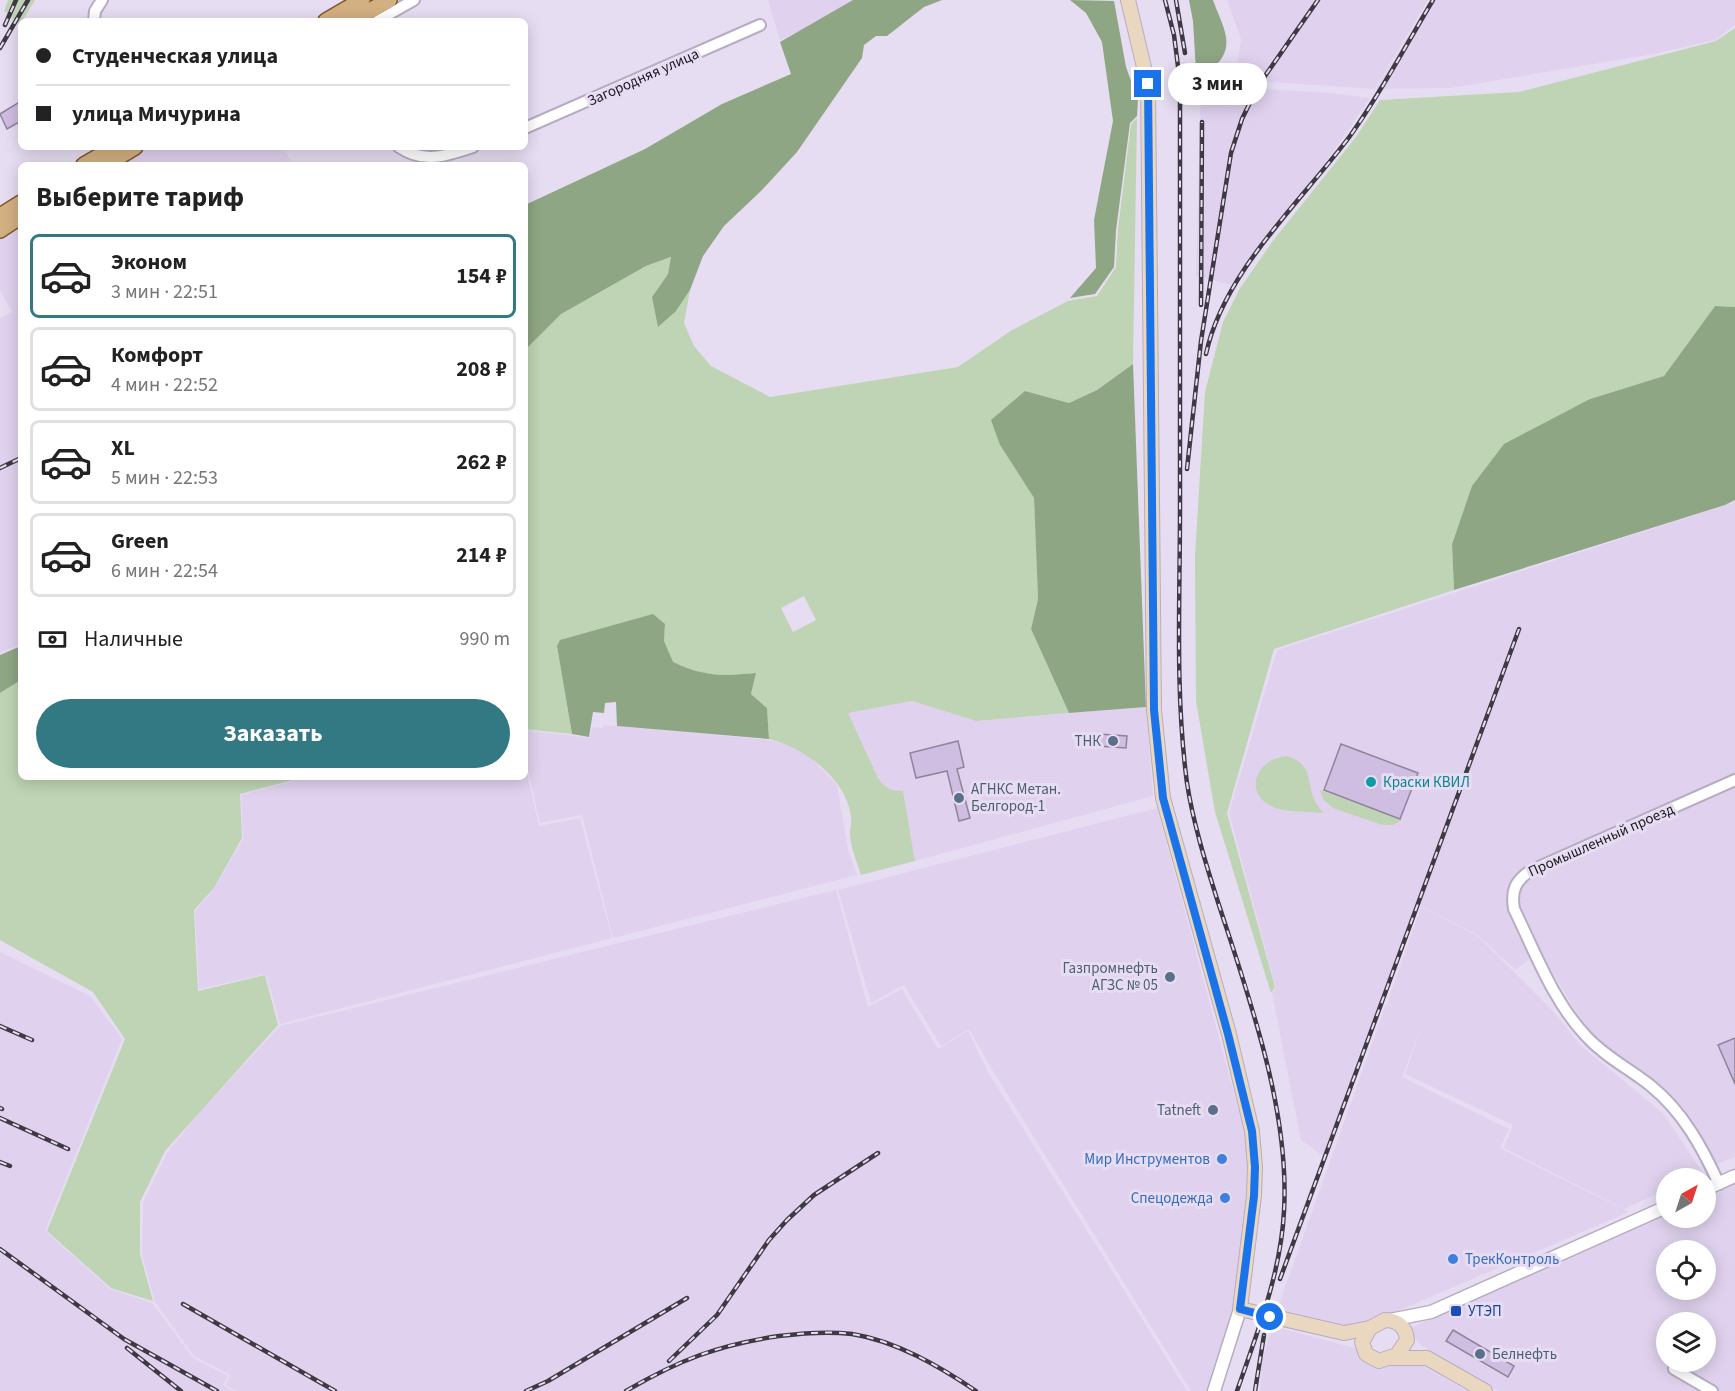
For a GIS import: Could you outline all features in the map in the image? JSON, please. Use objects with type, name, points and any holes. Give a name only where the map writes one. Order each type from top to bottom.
[{"type":"main road","points":[[331,18],[362,0]]},
{"type":"main road","points":[[357,18],[388,0]]},
{"type":"main road","points":[[1128,0],[1148,84],[1154,710],[1157,750],[1163,798],[1228,1034],[1252,1131],[1255,1167],[1254,1196],[1240,1309],[1344,1333],[1363,1347]]},
{"type":"main road","points":[[89,162],[110,150]]},
{"type":"main road","points":[[110,162],[130,150]]},
{"type":"main road","points":[[0,216],[18,205]]},
{"type":"main road","points":[[0,230],[18,218]]},
{"type":"main road","points":[[1344,1333],[1370,1328],[1385,1320],[1400,1324],[1406,1336],[1426,1358],[1485,1391]]},
{"type":"main road","points":[[1370,1328],[1363,1337],[1363,1347],[1366,1354],[1374,1359],[1426,1358]]},
{"type":"main road","points":[[1391,1358],[1404,1348],[1406,1336]]},
{"type":"street","points":[[94,18],[95,11],[102,0]]},
{"type":"street","points":[[381,18],[414,0]]},
{"type":"street","name":"Загородняя улица","points":[[528,128],[760,25]]},
{"type":"street","points":[[404,150],[422,157],[443,157],[464,150]]},
{"type":"street","name":"Промышленный проезд","points":[[1719,1184],[1693,1134],[1674,1108],[1652,1086],[1598,1048],[1572,1017],[1547,979],[1514,909],[1512,897],[1515,885],[1522,876],[1530,871],[1735,780]]},
{"type":"street","points":[[1716,1185],[1735,1176]]},
{"type":"street","points":[[1390,1320],[1420,1315],[1656,1211]]},
{"type":"street","points":[[1214,1391],[1240,1309]]},
{"type":"street","points":[[1406,1336],[1420,1315]]},
{"type":"street","points":[[1679,1372],[1712,1391]]},
{"type":"shaded area","points":[[768,0],[866,0],[780,40]]},
{"type":"shaded area","points":[[1227,0],[1428,0],[1375,89],[1270,82],[1236,70],[1241,40]]},
{"type":"shaded area","points":[[1430,0],[1735,0],[1735,25],[1715,40],[1654,54],[1451,88],[1376,89]]},
{"type":"shaded area","points":[[1230,83],[1259,89],[1370,98],[1322,168],[1264,239],[1232,285],[1196,276],[1201,84]]},
{"type":"shaded area","points":[[143,150],[284,150],[292,162],[123,162]]},
{"type":"shaded area","points":[[18,228],[18,645],[0,653],[0,318],[12,312],[0,291],[0,239]]},
{"type":"shaded area","points":[[1735,502],[1735,1157],[1716,1165],[1697,1128],[1667,1092],[1600,1044],[1587,1030],[1540,952],[1515,970],[1479,936],[1416,904],[1323,1156],[1301,1140],[1272,993],[1276,988],[1229,813],[1277,650]]},
{"type":"shaded area","points":[[912,701],[976,721],[1146,707],[1153,796],[915,861],[903,791],[892,791],[885,787],[878,778],[848,713]]},
{"type":"shaded area","points":[[603,725],[769,740],[790,745],[812,759],[837,785],[848,850],[857,875],[613,938],[582,815],[540,823],[528,770],[528,730],[590,738],[592,727],[602,728]]},
{"type":"shaded area","points":[[528,777],[539,826],[580,818],[612,938],[280,1024],[266,974],[199,989],[195,911],[214,889],[243,839],[241,795],[298,780],[528,780]]},
{"type":"shaded area","points":[[1157,808],[1249,1149],[1250,1211],[1233,1304],[1209,1391],[1191,1391],[969,1029],[941,1046],[904,985],[871,1003],[838,890]]},
{"type":"shaded area","points":[[836,890],[868,1007],[902,989],[938,1049],[968,1031],[988,1072],[1187,1391],[237,1391],[226,1385],[230,1375],[194,1356],[155,1302],[142,1254],[143,1202],[167,1153],[198,1114],[280,1026]]},
{"type":"shaded area","points":[[1421,907],[1479,937],[1553,1011],[1581,1046],[1663,1113],[1700,1168],[1656,1168],[1656,1195],[1624,1209],[1504,1148],[1513,1125],[1405,1074],[1424,1020],[1402,1077],[1509,1129],[1500,1148],[1629,1212],[1365,1325],[1353,1327],[1277,1310],[1386,1004],[1394,1007],[1387,1003]]},
{"type":"shaded area","points":[[0,952],[90,996],[122,1039],[45,1231],[110,1289],[152,1303],[193,1358],[228,1376],[223,1385],[233,1391],[0,1391]]},
{"type":"shaded area","points":[[1735,1184],[1735,1391],[1498,1391],[1421,1345],[1408,1329],[1656,1218],[1656,1228],[1716,1228],[1716,1193]]},
{"type":"shaded area","points":[[1272,1326],[1423,1366],[1467,1391],[1260,1391],[1262,1362]]},
{"type":"green space","points":[[8,0],[35,0],[24,18],[18,18],[18,23],[4,11]]},
{"type":"green space","points":[[853,0],[942,0],[924,7],[887,36],[876,36],[864,45],[862,58],[797,152],[724,226],[703,256],[690,290],[676,311],[658,327],[652,297],[668,274],[671,257],[646,266],[561,314],[528,347],[528,204],[645,149],[722,104],[791,74],[780,42]]},
{"type":"green space","points":[[1070,0],[1114,1],[1126,67],[1138,100],[1137,116],[1130,123],[1116,230],[1114,267],[1095,294],[1070,298],[1096,268],[1094,220],[1113,121],[1102,42],[1086,13]]},
{"type":"green space","points":[[1189,0],[1213,0],[1226,37],[1223,56],[1215,66],[1203,71],[1196,71],[1193,21]]},
{"type":"green space","points":[[1735,28],[1735,307],[1715,306],[1664,376],[1590,399],[1472,487],[1452,543],[1454,590],[1274,649],[1227,813],[1275,987],[1271,993],[1215,812],[1196,701],[1195,556],[1205,392],[1223,322],[1239,290],[1272,242],[1356,137],[1380,100],[1519,92],[1716,41]]},
{"type":"green space","points":[[1137,118],[1133,364],[1097,390],[1069,403],[1025,391],[1000,445],[1034,498],[1038,599],[1031,629],[1069,713],[976,721],[912,701],[848,713],[878,778],[888,788],[903,791],[915,861],[861,875],[851,840],[851,816],[841,789],[821,766],[809,757],[769,739],[767,708],[751,694],[756,673],[733,675],[703,673],[672,662],[664,641],[665,624],[557,646],[572,734],[528,729],[528,347],[560,314],[646,266],[672,257],[668,274],[652,297],[676,311],[690,290],[684,323],[694,346],[711,366],[770,397],[958,367],[1012,330],[1068,301],[1097,296],[1116,267],[1118,229],[1131,124]],"holes":[[[804,596],[816,620],[793,632],[781,608]]]},
{"type":"green space","points":[[1715,306],[1735,307],[1735,500],[1454,590],[1452,544],[1472,486],[1504,444],[1590,399],[1664,376]]},
{"type":"green space","points":[[1133,364],[1146,707],[1069,713],[1031,629],[1038,599],[1034,498],[1000,445],[991,420],[1025,391],[1069,403],[1097,390]]},
{"type":"green space","points":[[653,614],[665,624],[664,641],[673,662],[704,673],[733,675],[756,673],[751,694],[767,708],[769,739],[617,726],[616,702],[605,703],[604,713],[593,712],[589,737],[572,734],[557,646],[560,640]]},
{"type":"green space","points":[[18,647],[18,682],[0,693],[0,655]]},
{"type":"green space","points":[[18,682],[18,780],[293,780],[240,794],[242,838],[214,888],[194,910],[198,991],[265,975],[278,1025],[165,1151],[140,1202],[140,1254],[153,1301],[111,1288],[47,1231],[125,1039],[93,992],[0,940],[0,693]]},
{"type":"green space","points":[[1288,756],[1305,768],[1314,799],[1323,813],[1277,808],[1262,800],[1257,793],[1257,777],[1261,769],[1277,758]]},
{"type":"green space","points":[[1320,790],[1402,820],[1393,825],[1382,825],[1333,808],[1323,799]]},
{"type":"building","points":[[18,103],[18,123],[7,129],[0,114]]},
{"type":"building","name":"ТНК","points":[[1099,734],[1127,736],[1126,748],[1098,746]]},
{"type":"building","name":"АГНКС Метан. Белгород-1","points":[[958,741],[964,767],[957,769],[970,818],[959,821],[947,771],[916,778],[910,753]]},
{"type":"building","name":"Краски КВИЛ","points":[[1341,744],[1418,773],[1400,819],[1324,790]]},
{"type":"building","points":[[1735,1038],[1735,1084],[1718,1045]]},
{"type":"building","name":"Белнефть","points":[[1453,1330],[1514,1366],[1508,1377],[1446,1341]]},
{"type":"railway","points":[[5,25],[16,0]]},
{"type":"railway","points":[[0,48],[28,0]]},
{"type":"railway","points":[[1165,0],[1174,35],[1180,82],[1179,646],[1183,749],[1187,783],[1200,841],[1253,1013],[1274,1093],[1284,1172],[1284,1211],[1278,1257],[1260,1325],[1237,1391]]},
{"type":"railway","points":[[1176,0],[1185,53]]},
{"type":"railway","points":[[1187,469],[1201,341],[1231,153],[1242,119],[1258,86],[1318,0]]},
{"type":"railway","points":[[1206,354],[1215,324],[1229,294],[1266,239],[1350,136],[1383,86],[1433,0]]},
{"type":"railway","points":[[1201,305],[1202,122]]},
{"type":"railway","points":[[0,468],[18,459]]},
{"type":"railway","points":[[1280,1279],[1519,629]]},
{"type":"railway","points":[[0,1026],[32,1040]]},
{"type":"railway","points":[[0,1118],[68,1149]]},
{"type":"railway","points":[[669,1361],[717,1315],[769,1240],[787,1220],[814,1195],[878,1153]]},
{"type":"railway","points":[[0,1162],[10,1166]]},
{"type":"railway","points":[[0,1249],[124,1339],[217,1391]]},
{"type":"railway","points":[[526,1391],[548,1381],[687,1298]]},
{"type":"railway","points":[[183,1304],[335,1391]]},
{"type":"railway","points":[[626,1391],[682,1362],[718,1349],[757,1340],[806,1333],[852,1334],[885,1342],[932,1364],[976,1391]]},
{"type":"railway","points":[[1255,1391],[1264,1335]]},
{"type":"railway","points":[[127,1348],[181,1391]]},
{"type":"place","name":"ТНК","points":[[1113,741]]},
{"type":"place","name":"Краски КВИЛ","points":[[1371,782]]},
{"type":"place","name":"АГНКС Метан. Белгород-1","points":[[959,798]]},
{"type":"place","name":"Газпромнефть АГЗС № 05","points":[[1170,977]]},
{"type":"place","name":"Tatneft","points":[[1213,1110]]},
{"type":"place","name":"Мир Инструментов","points":[[1222,1159]]},
{"type":"place","name":"Спецодежда","points":[[1225,1198]]},
{"type":"place","name":"ТрекКонтроль","points":[[1453,1259]]},
{"type":"place","name":"УТЭП","points":[[1456,1311]]},
{"type":"place","name":"Белнефть","points":[[1480,1354]]},
{"type":"route","points":[[1148,84],[1154,710],[1158,759],[1163,798],[1228,1034],[1252,1131],[1255,1167],[1254,1196],[1240,1309],[1270,1317]]}]
